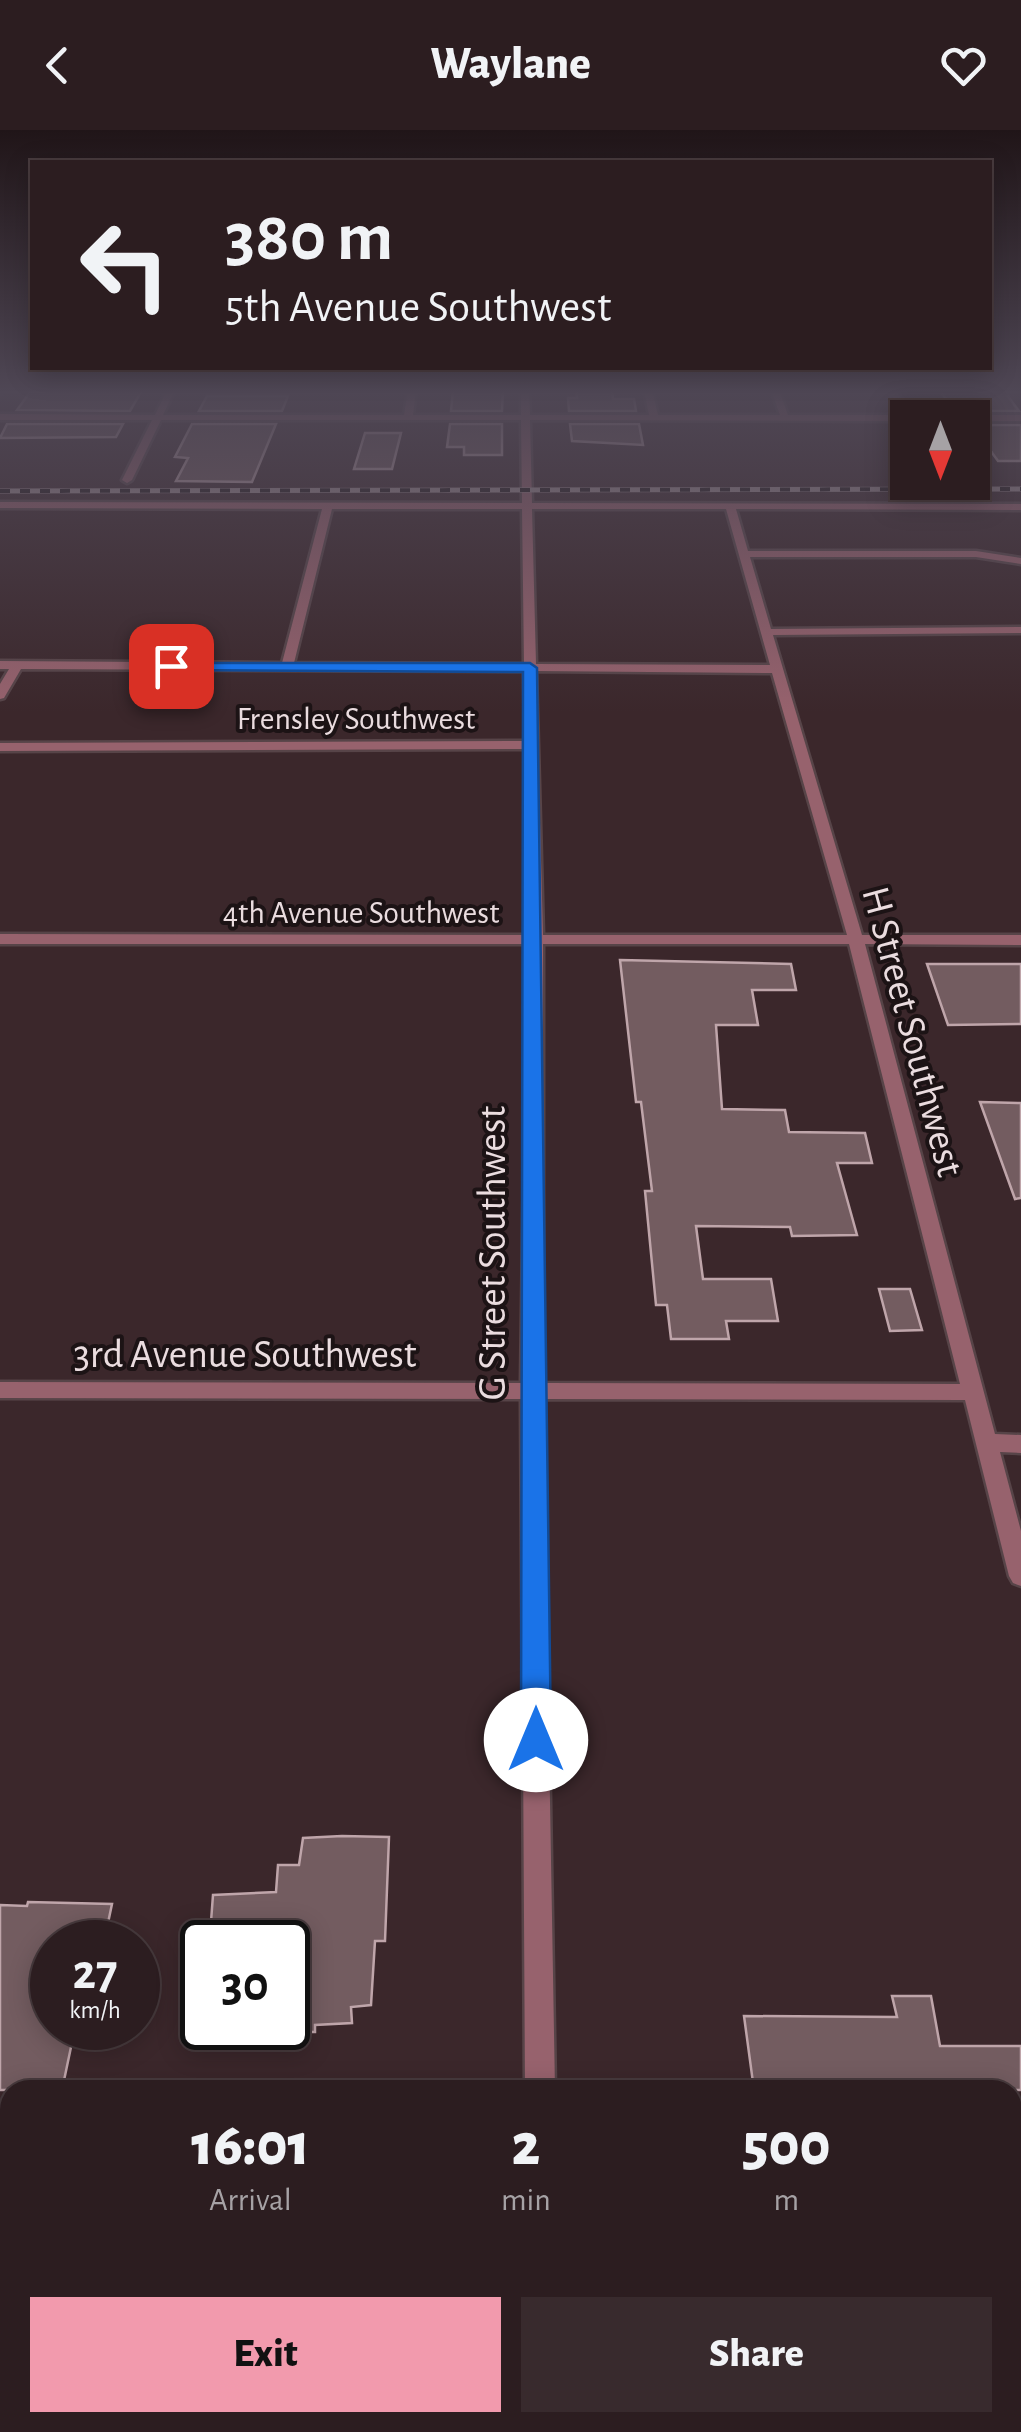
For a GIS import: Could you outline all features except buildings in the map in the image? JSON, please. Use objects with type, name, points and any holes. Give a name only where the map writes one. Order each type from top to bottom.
[{"type":"street","name":"G Street Southwest","points":[[528,497],[535,939],[532,1390],[540,2080]]},
{"type":"street","points":[[0,505],[1021,507]]},
{"type":"street","points":[[287,666],[328,505]]},
{"type":"street","name":"H Street Southwest","points":[[730,506],[856,940],[984,1443],[1012,1510],[1021,1576]]},
{"type":"street","points":[[744,554],[976,554],[1021,560]]},
{"type":"street","points":[[766,632],[1021,630]]},
{"type":"street","points":[[0,665],[777,669]]},
{"type":"street","points":[[0,695],[17,665]]},
{"type":"street","name":"Frensley Southwest","points":[[0,747],[532,745]]},
{"type":"street","name":"4th Avenue Southwest","points":[[0,939],[1021,940]]},
{"type":"street","name":"3rd Avenue Southwest","points":[[0,1390],[970,1392]]},
{"type":"street","points":[[984,1443],[1021,1444]]},
{"type":"route","points":[[171,666],[530,668],[535,939],[532,1390],[536,1740]]}]
